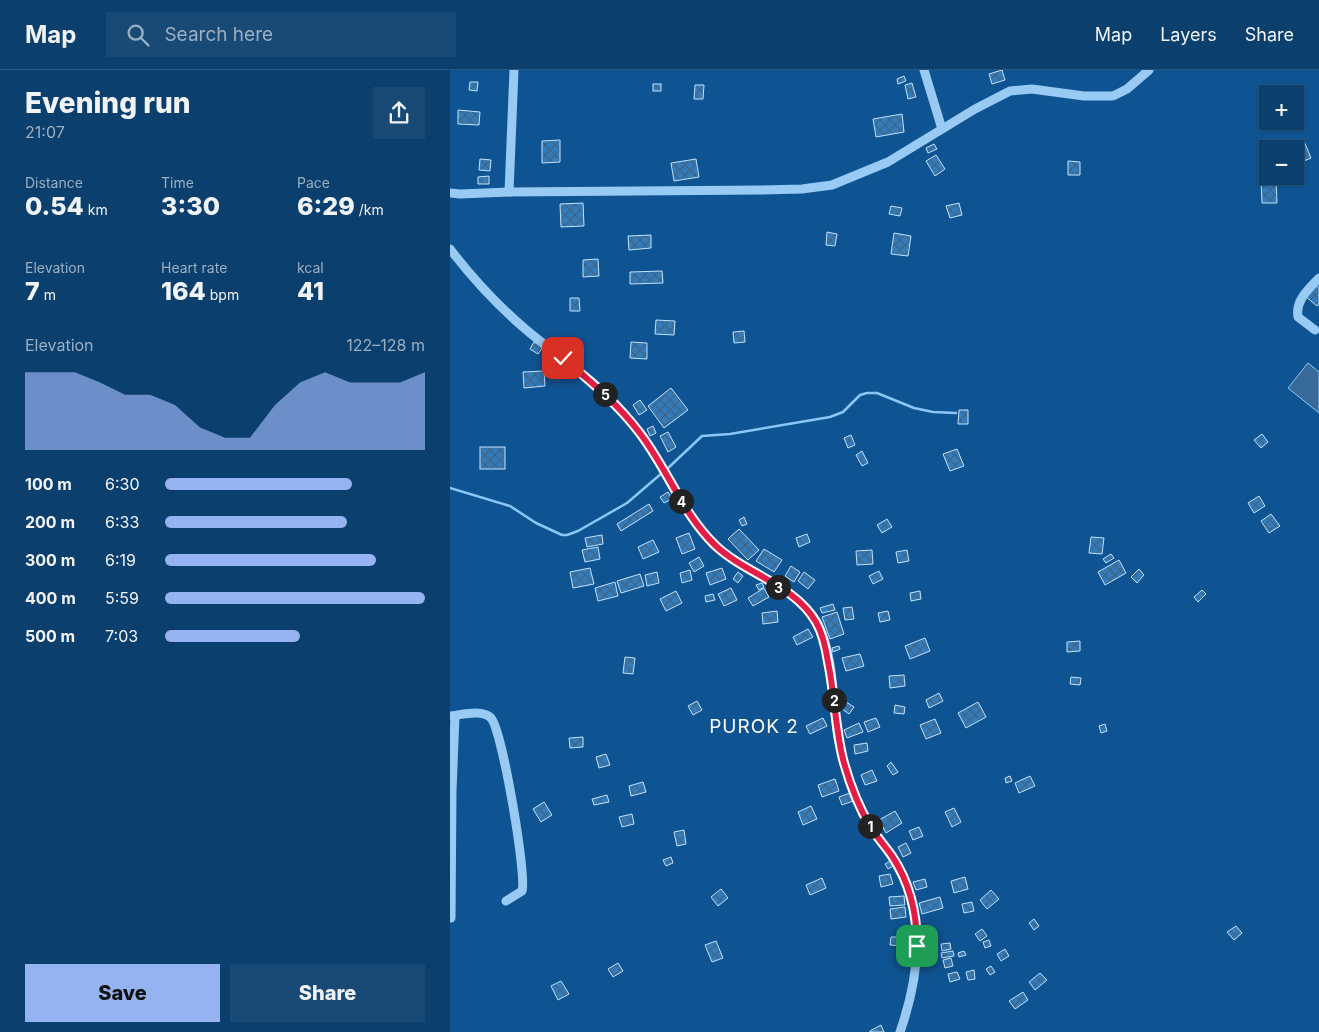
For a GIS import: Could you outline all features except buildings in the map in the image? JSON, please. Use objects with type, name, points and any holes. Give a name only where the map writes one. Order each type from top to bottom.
[{"type":"street","points":[[509,192],[514,70]]},
{"type":"street","points":[[924,70],[942,129]]},
{"type":"street","points":[[450,193],[762,190],[832,185],[888,162],[982,105],[1010,91],[1032,89],[1084,96],[1113,96],[1127,89],[1149,70]]},
{"type":"street","points":[[450,249],[479,283],[528,332],[602,391],[640,432],[660,463],[681,502],[715,545],[728,556],[794,598],[806,609],[818,625],[825,644],[832,679],[840,746],[853,792],[870,826],[898,866],[914,908],[917,925],[917,946],[913,986],[900,1032]]},
{"type":"street","points":[[1315,330],[1298,317],[1297,309],[1302,298],[1319,278]]},
{"type":"street","points":[[451,918],[453,716],[486,715],[492,719],[496,726],[523,869],[522,892],[506,901]]},
{"type":"water","points":[[1308,363],[1319,372],[1319,413],[1288,388]]},
{"type":"waterway","points":[[666,470],[702,436],[730,434],[830,417],[843,412],[860,395],[867,393],[877,393],[914,408],[933,412],[956,413]]},
{"type":"waterway","points":[[450,488],[510,506],[536,523],[562,535],[567,535],[578,531],[627,503],[662,473]]},
{"type":"district","name":"PUROK 2","points":[[754,726]]},
{"type":"route","points":[[563,358],[602,391],[640,432],[660,463],[681,502],[715,545],[728,556],[794,598],[806,609],[818,625],[825,644],[832,679],[838,737],[853,792],[870,826],[898,866],[910,894],[917,925],[917,946]]}]
